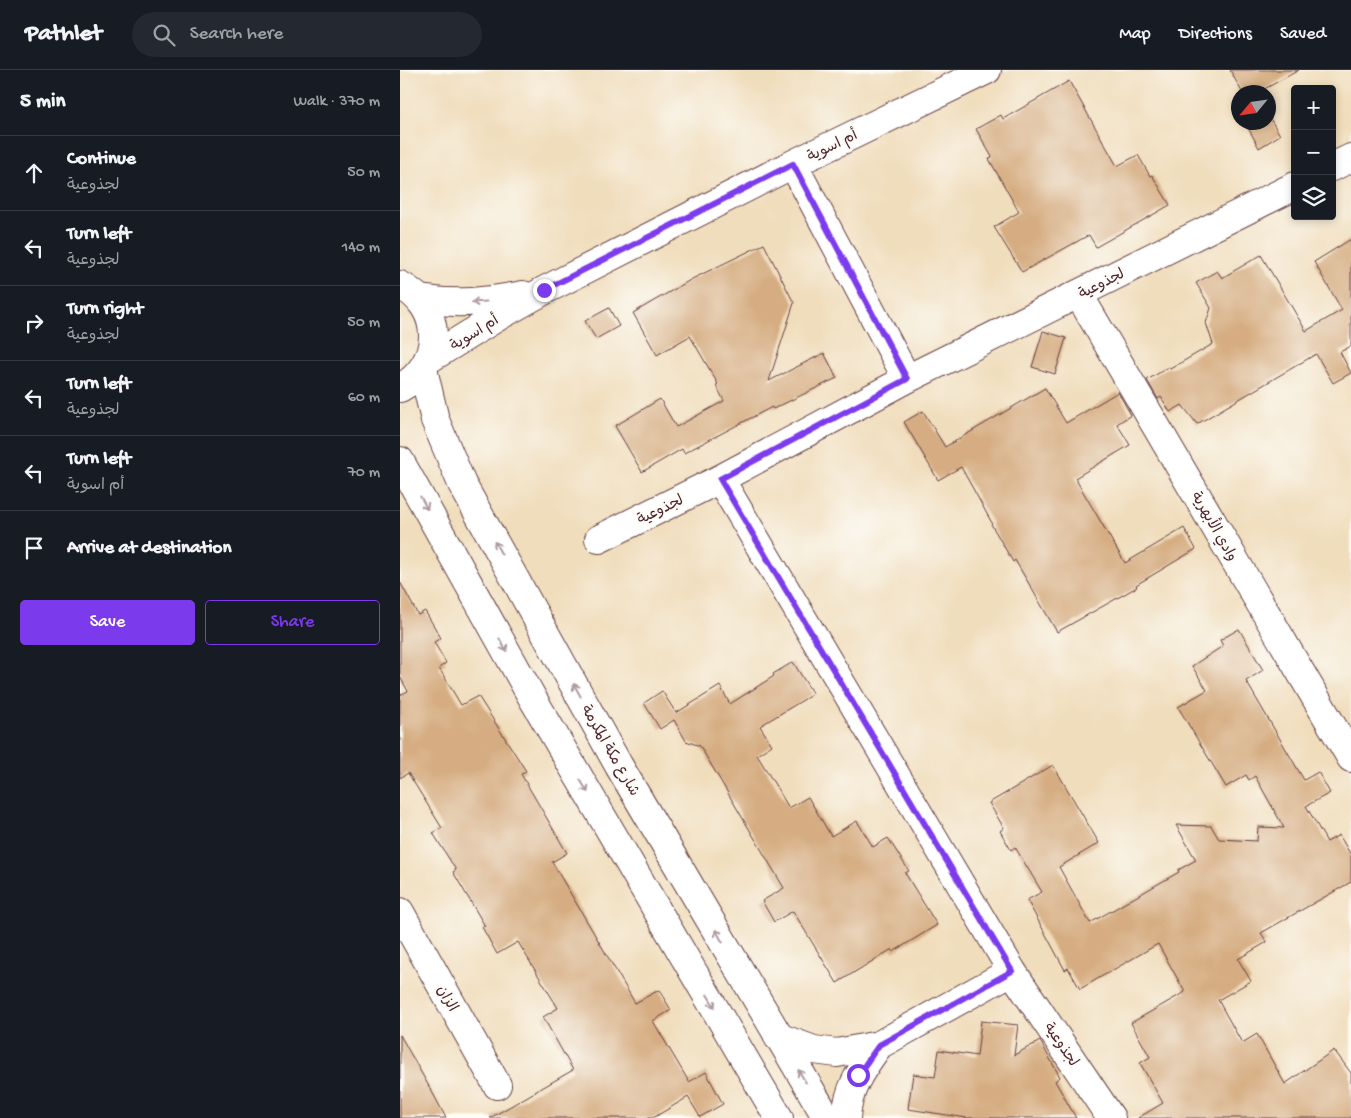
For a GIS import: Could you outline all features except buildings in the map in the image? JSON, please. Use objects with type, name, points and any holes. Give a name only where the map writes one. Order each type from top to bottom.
[{"type":"street","name":"أم اسوية","points":[[400,388],[412,382],[426,364],[499,316],[544,290],[793,164],[987,70]]},
{"type":"street","points":[[1336,165],[1351,158]]},
{"type":"street","points":[[793,164],[907,379]]},
{"type":"street","name":"لجذوعية","points":[[599,538],[720,479],[907,379],[1291,188]]},
{"type":"street","name":"أم اسوية","points":[[405,288],[459,303],[490,302],[544,290]]},
{"type":"street","points":[[405,288],[430,317],[434,338],[426,364]]},
{"type":"street","name":"وادي الأبهرية","points":[[1079,295],[1351,758]]},
{"type":"street","name":"شارع مكة المكرمة","points":[[426,364],[435,420],[462,484],[619,766],[827,1118]]},
{"type":"street","points":[[400,461],[533,699],[780,1118]]},
{"type":"street","name":"لجذوعية","points":[[720,479],[1012,971],[1111,1118]]},
{"type":"street","name":"الزان","points":[[400,913],[496,1085]]},
{"type":"street","points":[[778,1037],[814,1050],[837,1053],[879,1045],[1012,971]]},
{"type":"street","points":[[846,1118],[847,1104],[858,1075],[879,1045]]},
{"type":"route","points":[[544,290],[793,164],[907,379],[720,479],[1012,971],[879,1045],[858,1075]]}]
